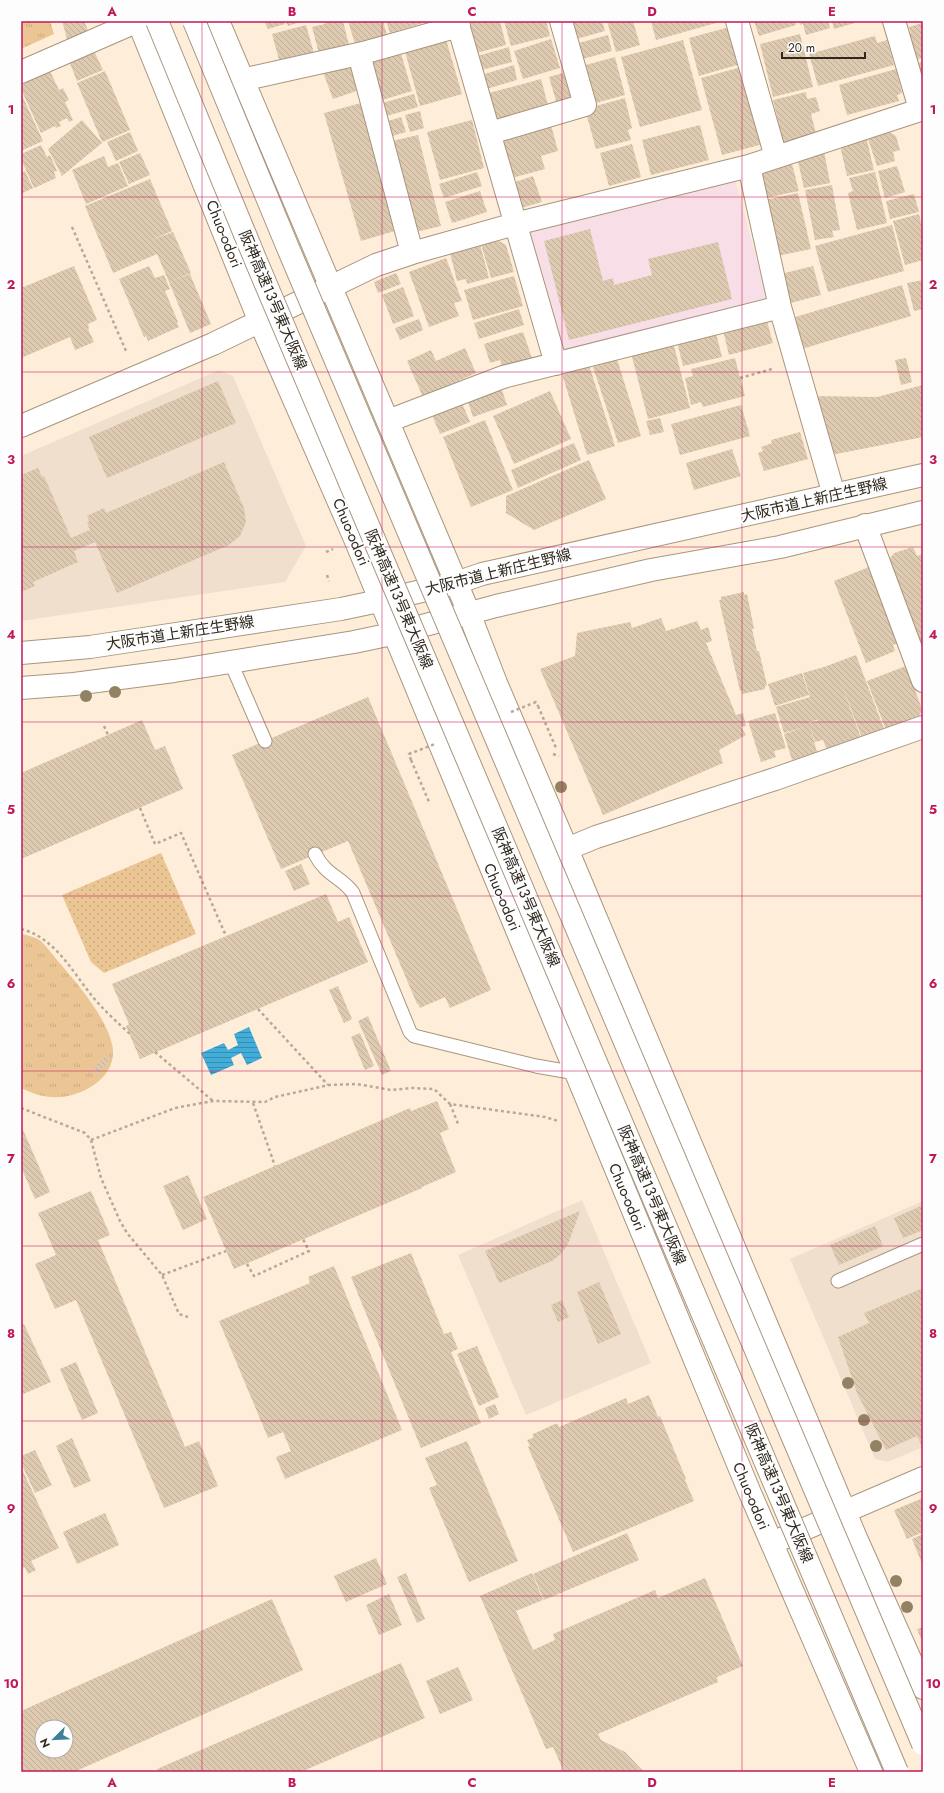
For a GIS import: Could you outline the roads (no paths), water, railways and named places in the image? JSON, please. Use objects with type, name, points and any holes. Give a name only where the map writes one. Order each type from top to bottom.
[{"type":"main road","points":[[21,72],[138,21]]},
{"type":"main road","name":"Chuo-odori","points":[[138,21],[260,322],[354,539],[392,634],[772,1543],[872,1772]]},
{"type":"main road","name":"阪神高速13号東大阪線","points":[[157,21],[262,276],[897,1772]]},
{"type":"main road","points":[[194,21],[294,263],[923,1744]]},
{"type":"main road","points":[[218,21],[469,613],[496,683],[845,1511],[923,1688]]},
{"type":"main road","points":[[490,133],[585,105],[561,21]]},
{"type":"main road","points":[[737,21],[776,157]]},
{"type":"main road","points":[[21,426],[213,344],[376,265],[412,253],[515,224],[748,166],[922,109],[894,21]]},
{"type":"main road","points":[[242,80],[359,54],[458,24],[556,364]]},
{"type":"main road","points":[[359,54],[412,253]]},
{"type":"main road","points":[[748,166],[780,306],[795,363],[834,495]]},
{"type":"main road","points":[[388,421],[503,377],[780,306]]},
{"type":"main road","name":"大阪市道上新庄生野線","points":[[21,653],[90,647],[379,601],[456,583],[482,574],[923,475]]},
{"type":"main road","points":[[21,688],[74,684],[231,663],[392,634],[469,613],[651,570],[780,547],[923,512]]},
{"type":"main road","points":[[865,526],[923,681]]},
{"type":"main road","points":[[567,849],[596,837],[775,779],[923,727]]},
{"type":"main road","points":[[772,1543],[845,1511],[880,1498],[923,1478]]},
{"type":"lane","points":[[231,663],[265,741]]},
{"type":"lane","points":[[315,854],[326,871],[346,884],[353,893],[410,1032],[414,1036],[536,1066],[576,1073]]},
{"type":"lane","points":[[838,1281],[923,1244]]},
{"type":"water","points":[[249,1027],[262,1058],[247,1065],[241,1053],[231,1058],[234,1065],[211,1075],[201,1053],[224,1043],[228,1050],[238,1045],[234,1034]]}]
